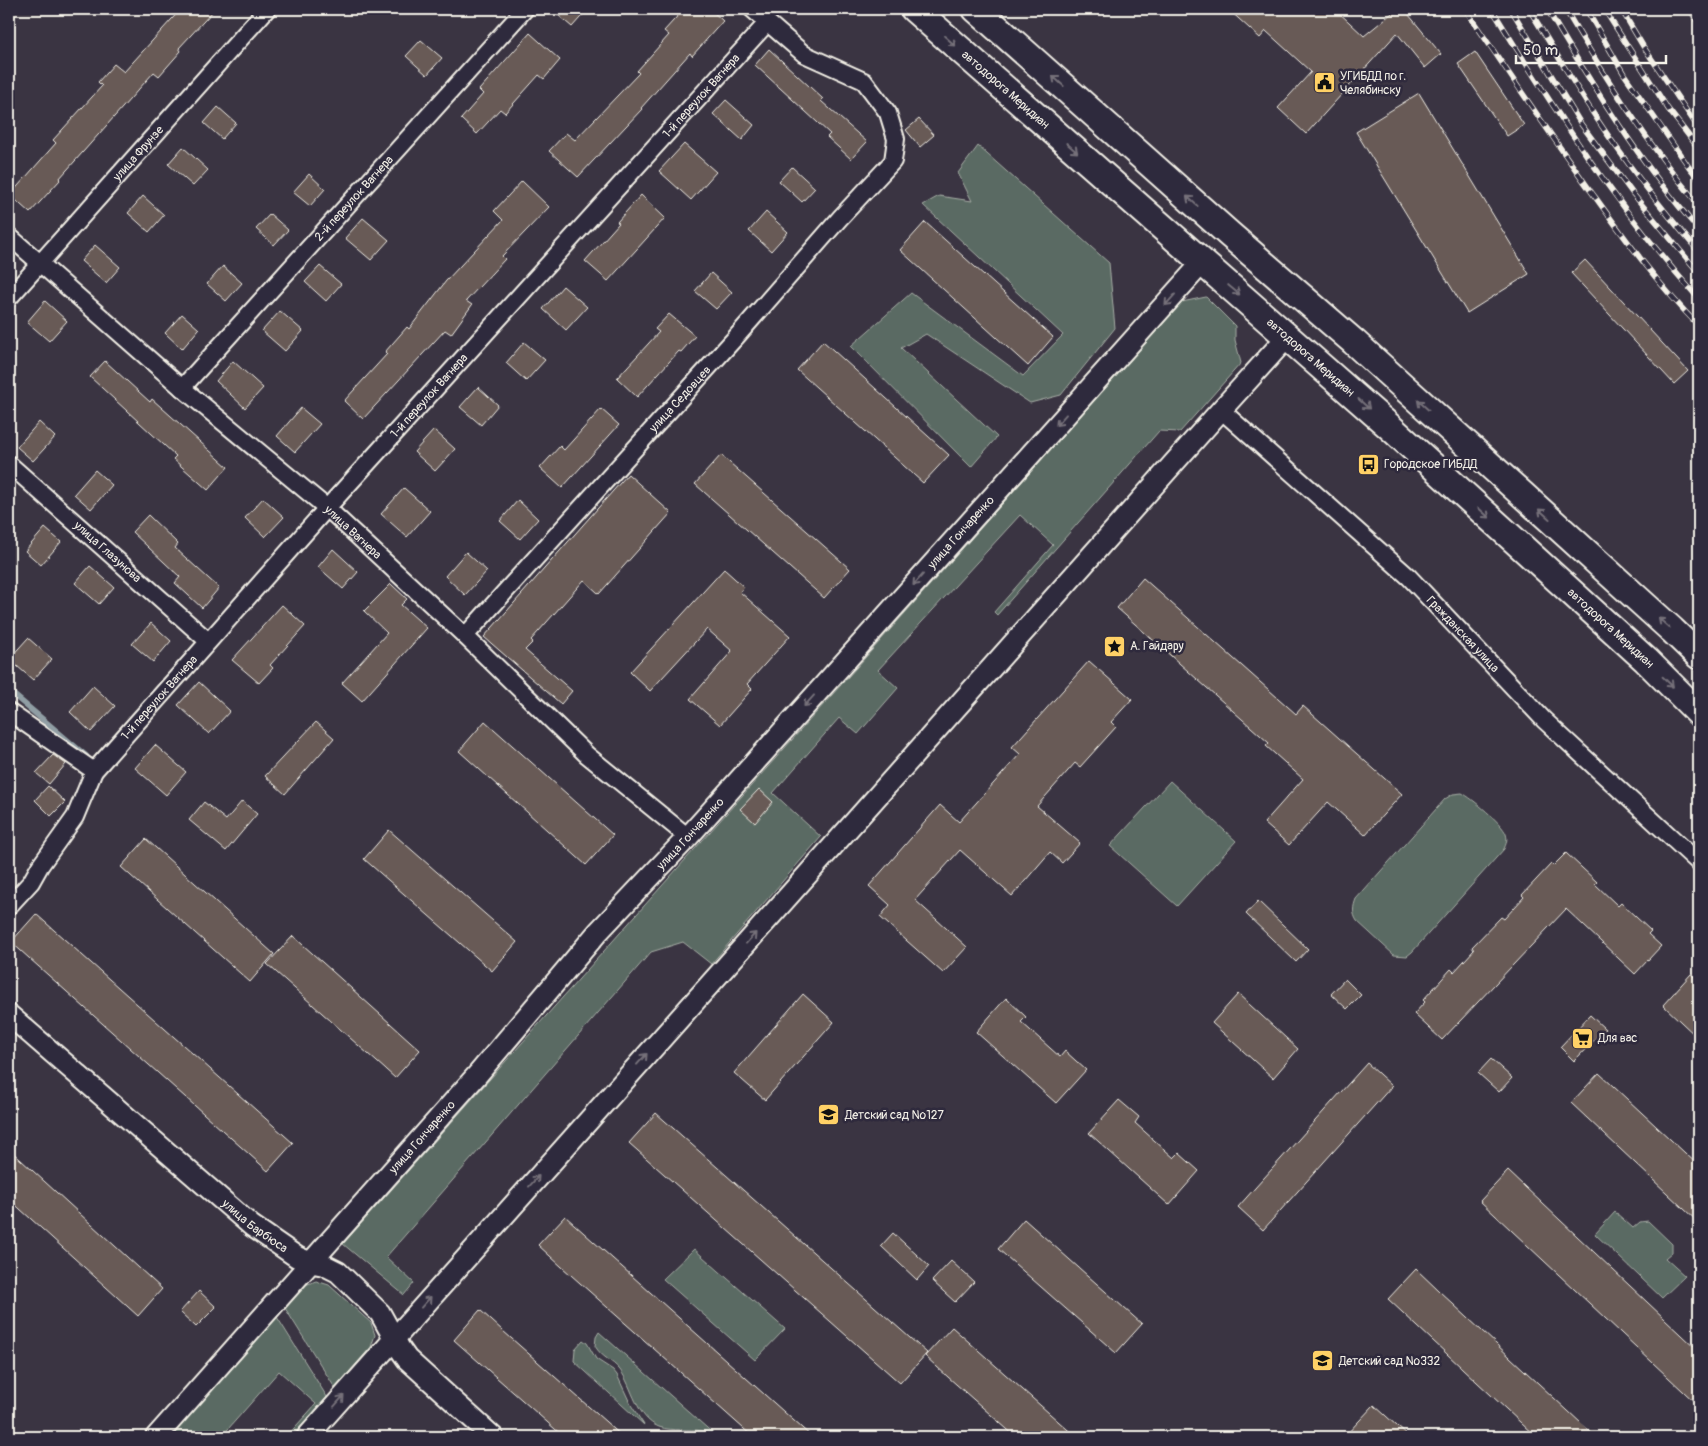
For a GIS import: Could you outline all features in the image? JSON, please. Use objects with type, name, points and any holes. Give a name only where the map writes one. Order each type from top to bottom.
[{"type":"main road","name":"автодорога Меридиан","points":[[914,9],[1202,263],[1288,336],[1646,660],[1699,713]]},
{"type":"main road","points":[[976,9],[1314,307],[1699,656]]},
{"type":"main road","name":"улица Гончаренко","points":[[1202,263],[1229,234]]},
{"type":"main road","points":[[1288,336],[1314,307]]},
{"type":"street","name":"улица Фрунзе","points":[[9,298],[267,9]]},
{"type":"street","name":"2-й переулок Вагнера","points":[[182,388],[525,9]]},
{"type":"street","points":[[752,9],[767,23]]},
{"type":"street","name":"улица Седовцев","points":[[465,636],[893,161],[896,139],[888,113],[864,81],[804,54],[767,23]]},
{"type":"street","name":"1-й переулок Вагнера","points":[[9,906],[31,882],[75,816],[94,771],[327,508],[767,23]]},
{"type":"street","name":"улица Вагнера","points":[[9,236],[182,388],[327,508],[465,636],[587,756],[688,837]]},
{"type":"street","name":"улица Гончаренко","points":[[156,1437],[309,1262],[333,1239],[478,1074],[598,932],[688,837],[1202,263]]},
{"type":"street","points":[[307,1437],[1288,336]]},
{"type":"street","name":"Гражданская улица","points":[[1221,410],[1409,578],[1544,720],[1699,863]]},
{"type":"street","name":"улица Глазунова","points":[[9,464],[208,641]]},
{"type":"street","points":[[9,712],[94,771]]},
{"type":"street","name":"улица Барбюса","points":[[9,1015],[252,1226],[298,1257],[309,1262],[324,1265],[338,1272],[380,1313],[407,1359],[493,1437]]},
{"type":"green space","points":[[978,146],[1109,263],[1115,328],[1061,395],[1030,403],[926,334],[901,348],[997,437],[971,467],[851,346],[911,293],[1023,376],[1063,335],[923,205],[939,196],[972,201],[958,173]]},
{"type":"green space","points":[[1206,297],[1235,326],[1235,340],[1241,363],[1180,432],[1159,431],[997,615],[994,612],[1053,545],[1020,515],[878,670],[898,688],[858,734],[839,718],[773,793],[821,837],[711,964],[683,942],[651,952],[386,1257],[414,1283],[404,1295],[343,1244],[1182,302]]},
{"type":"green space","points":[[1170,781],[1236,841],[1177,906],[1110,846]]},
{"type":"green space","points":[[1462,793],[1487,812],[1504,830],[1507,838],[1504,849],[1412,952],[1407,956],[1394,955],[1357,921],[1354,915],[1356,899],[1445,799],[1453,794]]},
{"type":"green space","points":[[1615,1212],[1633,1228],[1640,1222],[1648,1221],[1672,1244],[1672,1252],[1665,1258],[1685,1276],[1662,1298],[1595,1234]]},
{"type":"green space","points":[[694,1249],[785,1329],[755,1360],[663,1279]]},
{"type":"green space","points":[[316,1281],[329,1285],[371,1323],[375,1335],[371,1347],[335,1388],[285,1308],[305,1285]]},
{"type":"green space","points":[[277,1317],[327,1397],[292,1437],[286,1437],[316,1404],[279,1371],[221,1437],[168,1437]]},
{"type":"green space","points":[[599,1332],[716,1436],[704,1431],[676,1430],[659,1427],[651,1423],[640,1409],[620,1370],[595,1346],[596,1337]]},
{"type":"green space","points":[[583,1340],[587,1343],[596,1359],[613,1370],[617,1375],[631,1405],[644,1425],[574,1361],[575,1349]]},
{"type":"building","points":[[181,9],[215,9],[179,48],[181,51],[159,76],[154,72],[30,213],[10,195],[56,143],[53,140],[102,86],[98,82],[114,64],[124,72]]},
{"type":"building","points":[[551,9],[588,9],[572,27]]},
{"type":"building","points":[[684,9],[710,9],[723,21],[692,56],[690,53],[642,109],[578,177],[549,151],[566,133],[575,140],[639,73],[637,71],[669,35],[664,31]]},
{"type":"building","points":[[1228,9],[1335,9],[1364,36],[1397,9],[1404,9],[1441,54],[1425,68],[1397,33],[1306,134],[1278,108],[1311,72],[1266,31],[1260,38]]},
{"type":"building","points":[[530,33],[560,60],[544,79],[539,75],[505,113],[500,109],[477,134],[461,119],[483,94],[479,90]]},
{"type":"building","points":[[421,40],[442,58],[427,75],[406,56]]},
{"type":"building","points":[[769,49],[823,99],[821,101],[867,142],[851,159],[827,137],[830,134],[755,65]]},
{"type":"building","points":[[1475,52],[1524,125],[1507,136],[1458,64]]},
{"type":"building","points":[[1419,93],[1529,274],[1467,313],[1356,132]]},
{"type":"building","points":[[726,100],[754,125],[742,140],[713,114]]},
{"type":"building","points":[[218,107],[236,123],[222,139],[204,123]]},
{"type":"building","points":[[919,119],[934,135],[920,147],[906,130]]},
{"type":"building","points":[[684,144],[716,172],[691,200],[659,171]]},
{"type":"building","points":[[183,147],[208,170],[193,186],[168,164]]},
{"type":"building","points":[[792,167],[815,188],[802,202],[779,181]]},
{"type":"building","points":[[309,174],[325,189],[310,206],[293,192]]},
{"type":"building","points":[[522,181],[549,207],[502,256],[505,259],[466,301],[472,305],[451,334],[445,330],[363,419],[344,401],[387,354],[385,352],[407,327],[409,329],[446,281],[503,220],[494,211]]},
{"type":"building","points":[[641,195],[665,218],[608,281],[585,261]]},
{"type":"building","points":[[143,196],[164,215],[149,232],[128,213]]},
{"type":"building","points":[[766,212],[788,232],[771,251],[749,231]]},
{"type":"building","points":[[270,214],[288,230],[274,245],[256,229]]},
{"type":"building","points":[[363,218],[389,240],[371,260],[345,238]]},
{"type":"building","points":[[925,222],[1053,337],[1028,366],[900,250]]},
{"type":"building","points":[[95,245],[120,267],[106,283],[81,261]]},
{"type":"building","points":[[1585,260],[1688,371],[1674,384],[1571,273]]},
{"type":"building","points":[[223,266],[242,283],[226,301],[207,284]]},
{"type":"building","points":[[320,266],[341,284],[326,301],[305,282]]},
{"type":"building","points":[[711,273],[732,292],[716,309],[695,291]]},
{"type":"building","points":[[563,286],[587,307],[566,330],[543,309]]},
{"type":"building","points":[[45,301],[67,321],[49,341],[27,322]]},
{"type":"building","points":[[280,311],[303,331],[285,351],[262,331]]},
{"type":"building","points":[[182,314],[199,329],[182,349],[165,333]]},
{"type":"building","points":[[669,314],[695,336],[637,397],[617,378],[659,332],[655,329]]},
{"type":"building","points":[[823,341],[949,455],[923,483],[797,370]]},
{"type":"building","points":[[524,342],[545,360],[526,381],[506,363]]},
{"type":"building","points":[[105,361],[150,402],[152,399],[228,467],[208,490],[173,459],[176,456],[90,377]]},
{"type":"building","points":[[233,361],[263,388],[245,408],[216,381]]},
{"type":"building","points":[[478,387],[498,405],[481,425],[460,407]]},
{"type":"building","points":[[301,408],[320,424],[295,452],[277,436]]},
{"type":"building","points":[[601,409],[619,425],[562,488],[540,468],[560,446],[564,450]]},
{"type":"building","points":[[39,422],[55,437],[33,461],[17,447]]},
{"type":"building","points":[[434,430],[455,449],[435,471],[414,452]]},
{"type":"building","points":[[721,455],[850,569],[824,598],[695,484]]},
{"type":"building","points":[[95,470],[112,485],[91,509],[74,494]]},
{"type":"building","points":[[628,474],[671,513],[599,594],[584,580],[531,640],[533,642],[525,650],[572,691],[561,704],[484,637]]},
{"type":"building","points":[[404,488],[430,511],[407,537],[381,514]]},
{"type":"building","points":[[263,498],[284,517],[265,537],[245,518]]},
{"type":"building","points":[[518,500],[538,519],[520,539],[500,521]]},
{"type":"building","points":[[148,515],[178,544],[175,548],[219,588],[202,608],[175,583],[180,577],[132,532]]},
{"type":"building","points":[[45,528],[61,542],[41,565],[25,551]]},
{"type":"building","points":[[333,549],[358,572],[343,589],[318,567]]},
{"type":"building","points":[[466,552],[487,571],[465,595],[445,576]]},
{"type":"building","points":[[90,566],[114,587],[99,604],[75,583]]},
{"type":"building","points":[[724,569],[744,587],[740,592],[790,636],[747,684],[752,689],[720,725],[690,699],[732,651],[707,629],[650,691],[630,672]]},
{"type":"building","points":[[1143,578],[1296,714],[1303,706],[1402,794],[1365,835],[1328,802],[1289,845],[1264,823],[1303,779],[1266,746],[1269,743],[1117,608]]},
{"type":"building","points":[[391,584],[407,599],[401,605],[427,628],[362,701],[342,683],[387,633],[364,611]]},
{"type":"building","points":[[282,605],[305,626],[270,665],[273,668],[259,683],[232,660]]},
{"type":"building","points":[[151,623],[171,641],[153,662],[132,644]]},
{"type":"building","points":[[28,638],[52,659],[33,680],[9,659]]},
{"type":"building","points":[[1089,661],[1132,699],[1111,722],[1116,727],[1080,767],[1075,763],[1037,806],[1080,843],[1062,863],[1050,852],[1012,896],[960,850],[915,900],[967,947],[943,973],[880,917],[890,905],[869,886],[940,805],[959,822],[1020,754],[1012,747]]},
{"type":"building","points":[[199,682],[230,711],[209,734],[178,705]]},
{"type":"building","points":[[93,686],[115,706],[91,732],[70,712]]},
{"type":"building","points":[[485,721],[613,835],[586,865],[459,751]]},
{"type":"building","points":[[316,722],[334,738],[285,794],[265,776]]},
{"type":"building","points":[[155,745],[186,772],[166,795],[135,768]]},
{"type":"building","points":[[53,755],[66,764],[49,784],[36,773]]},
{"type":"building","points":[[48,786],[65,802],[51,816],[35,800]]},
{"type":"building","points":[[759,789],[773,802],[755,823],[740,809]]},
{"type":"building","points":[[242,801],[257,814],[226,851],[189,820],[204,802],[226,820]]},
{"type":"building","points":[[389,830],[517,942],[492,971],[364,859]]},
{"type":"building","points":[[146,839],[274,954],[250,982],[121,867]]},
{"type":"building","points":[[1566,853],[1597,882],[1595,884],[1618,906],[1621,903],[1651,931],[1648,934],[1661,946],[1635,974],[1566,909],[1442,1040],[1414,1014],[1425,1002],[1423,1000],[1451,969],[1454,972],[1474,950],[1472,947],[1501,917],[1504,919],[1524,897],[1522,895],[1551,864],[1553,866]]},
{"type":"building","points":[[1258,901],[1308,949],[1296,962],[1246,914]]},
{"type":"building","points":[[36,914],[293,1143],[268,1171],[11,942]]},
{"type":"building","points":[[293,936],[420,1050],[395,1078],[267,964]]},
{"type":"building","points":[[1691,974],[1699,982],[1699,1039],[1663,1005]]},
{"type":"building","points":[[1345,979],[1361,995],[1347,1009],[1331,994]]},
{"type":"building","points":[[803,994],[834,1022],[765,1100],[734,1073]]},
{"type":"building","points":[[1238,994],[1298,1049],[1273,1078],[1212,1023]]},
{"type":"building","points":[[1006,998],[1026,1017],[1021,1022],[1060,1057],[1065,1051],[1086,1070],[1056,1103],[976,1032]]},
{"type":"building","points":[[1590,1015],[1605,1029],[1574,1061],[1560,1047]]},
{"type":"building","points":[[1491,1059],[1512,1078],[1499,1092],[1478,1073]]},
{"type":"building","points":[[1367,1063],[1392,1086],[1263,1230],[1238,1207]]},
{"type":"building","points":[[1599,1073],[1699,1166],[1699,1223],[1571,1103]]},
{"type":"building","points":[[1119,1100],[1139,1117],[1135,1123],[1174,1158],[1179,1153],[1199,1171],[1169,1205],[1089,1133]]},
{"type":"building","points":[[656,1113],[927,1353],[900,1383],[629,1143]]},
{"type":"building","points":[[9,1149],[162,1289],[138,1316],[9,1199]]},
{"type":"building","points":[[1508,1171],[1699,1351],[1699,1406],[1480,1201]]},
{"type":"building","points":[[565,1216],[812,1437],[753,1437],[562,1267],[538,1245]]},
{"type":"building","points":[[1024,1219],[1142,1324],[1116,1353],[998,1249]]},
{"type":"building","points":[[893,1233],[929,1266],[917,1280],[881,1246]]},
{"type":"building","points":[[951,1261],[974,1282],[955,1302],[932,1281]]},
{"type":"building","points":[[1416,1269],[1596,1437],[1536,1437],[1388,1299]]},
{"type":"building","points":[[199,1291],[216,1307],[196,1327],[180,1312]]},
{"type":"building","points":[[480,1310],[623,1437],[564,1437],[454,1340]]},
{"type":"building","points":[[952,1327],[1076,1437],[1016,1437],[948,1377],[925,1356]]},
{"type":"building","points":[[1374,1405],[1409,1437],[1344,1437]]},
{"type":"waterway","points":[[9,691],[86,756]]},
{"type":"railway","points":[[1465,9],[1558,145],[1616,225],[1655,277],[1699,326]]},
{"type":"railway","points":[[1492,9],[1564,122],[1615,195],[1699,299]]},
{"type":"railway","points":[[1511,9],[1581,124],[1633,194],[1699,273]]},
{"type":"railway","points":[[1529,9],[1605,131],[1657,202],[1699,252]]},
{"type":"railway","points":[[1547,9],[1599,95],[1637,151],[1699,230]]},
{"type":"railway","points":[[1565,9],[1628,110],[1662,159],[1699,205]]},
{"type":"railway","points":[[1586,9],[1624,74],[1699,179]]},
{"type":"railway","points":[[1604,9],[1668,109],[1699,149]]},
{"type":"railway","points":[[1621,9],[1643,46],[1699,129]]},
{"type":"railway","points":[[1690,9],[1699,25]]},
{"type":"place","name":"УГИБДД по г. Челябинску","points":[[1324,83]]},
{"type":"place","name":"Городское ГИБДД","points":[[1368,464]]},
{"type":"place","name":"А. Гайдару","points":[[1114,646]]},
{"type":"place","name":"Для вас","points":[[1582,1038]]},
{"type":"place","name":"Детский сад №127","points":[[829,1115]]},
{"type":"place","name":"Детский сад №332","points":[[1323,1361]]}]
